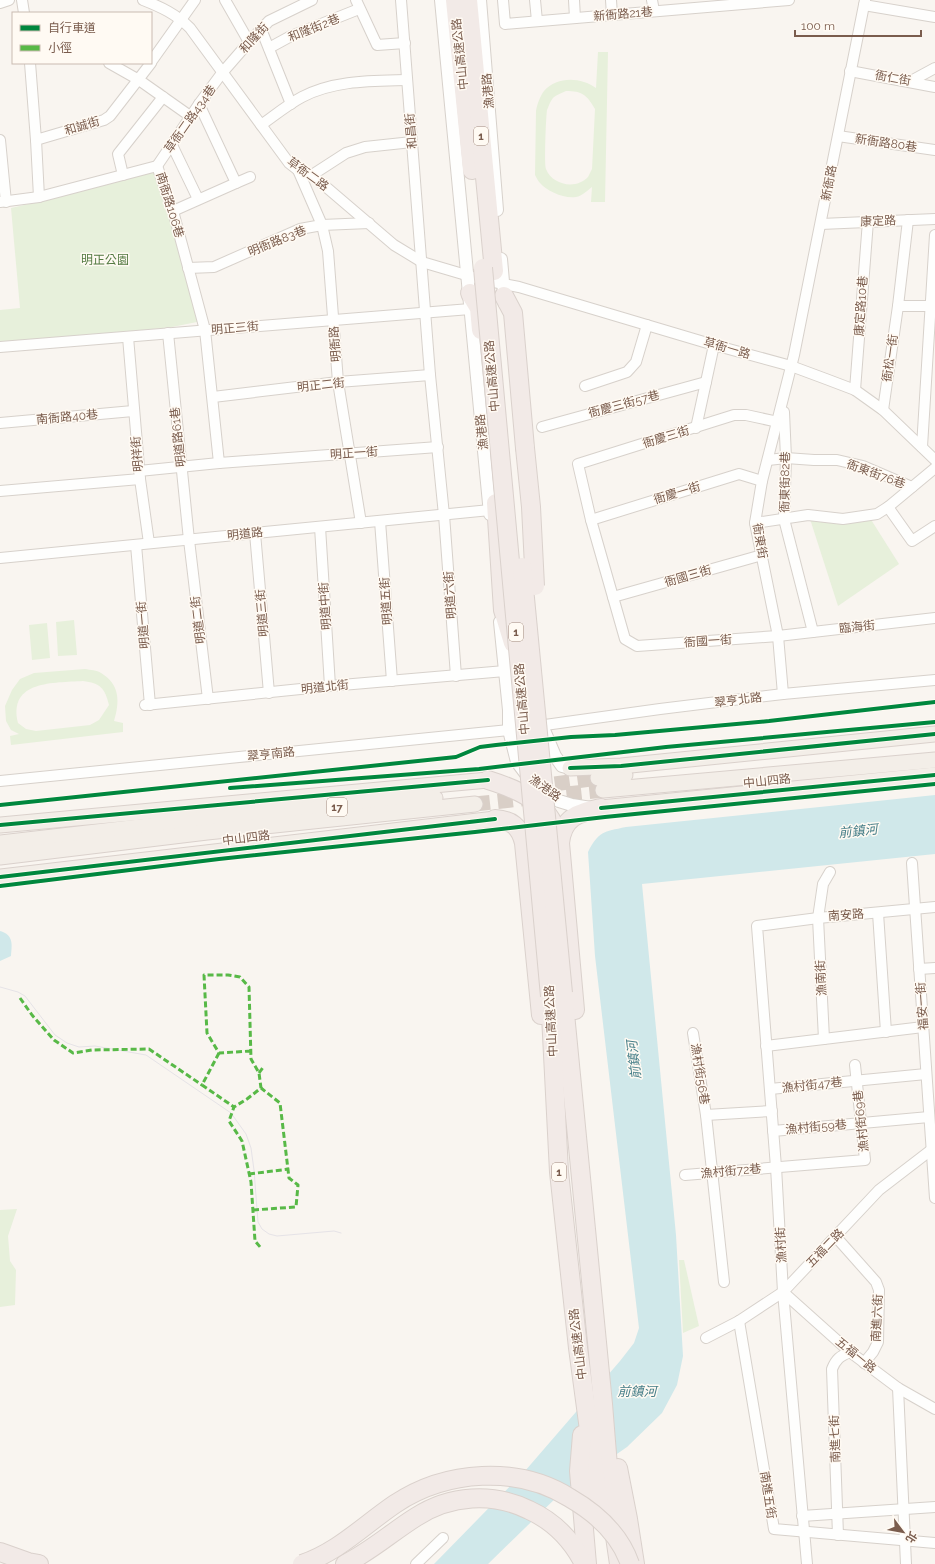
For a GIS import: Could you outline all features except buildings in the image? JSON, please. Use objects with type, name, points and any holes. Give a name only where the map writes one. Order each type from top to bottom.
[{"type":"highway","name":"中山高速公路","points":[[455,0],[483,268],[518,665],[556,994],[579,1158],[603,1404],[612,1516],[619,1564]]},
{"type":"highway","name":"中山高速公路","points":[[468,0],[518,665]]},
{"type":"highway","points":[[501,288],[513,313],[531,507],[535,594],[518,665]]},
{"type":"highway","points":[[470,301],[478,308],[493,456],[503,610],[518,665]]},
{"type":"highway","points":[[488,780],[510,787],[525,794],[538,805],[557,828],[560,843],[578,1052],[579,1158]]},
{"type":"highway","points":[[560,843],[561,834],[567,823],[572,817],[581,813],[601,792]]},
{"type":"highway","points":[[495,819],[505,820],[514,825],[522,833],[524,842],[545,1055],[559,1172]]},
{"type":"highway","name":"中山高速公路","points":[[556,994],[559,1172],[584,1400],[607,1564]]},
{"type":"highway","points":[[584,1400],[579,1471],[587,1564]]},
{"type":"highway","points":[[603,1404],[628,1518],[635,1564]]},
{"type":"highway","points":[[302,1564],[318,1558],[340,1546],[396,1504],[412,1494],[447,1481],[470,1476],[483,1476],[527,1480],[565,1494],[607,1527],[619,1542],[629,1564]]},
{"type":"highway","points":[[329,1564],[424,1500],[448,1490],[481,1485],[525,1488],[560,1500],[579,1512],[593,1524],[614,1544],[629,1564]]},
{"type":"highway","points":[[345,1564],[361,1556],[417,1516],[447,1502],[476,1498],[508,1501],[545,1518],[569,1540],[579,1553],[584,1564]]},
{"type":"highway","points":[[359,1564],[402,1536],[431,1520],[454,1513],[489,1510],[519,1515],[544,1527],[558,1539],[579,1564]]},
{"type":"highway","points":[[0,1552],[28,1562],[39,1564]]},
{"type":"highway","points":[[0,1560],[9,1564]]},
{"type":"main road","points":[[570,768],[621,766],[935,734]]},
{"type":"main road","name":"中山四路","points":[[601,792],[935,742]]},
{"type":"main road","name":"中山四路","points":[[601,792],[935,760]]},
{"type":"main road","name":"中山四路","points":[[601,792],[935,775]]},
{"type":"main road","name":"17","points":[[0,826],[488,780]]},
{"type":"main road","name":"中山四路","points":[[0,843],[209,819],[474,800],[0,858]]},
{"type":"main road","name":"中山四路","points":[[0,877],[495,819]]},
{"type":"street","points":[[0,3],[9,0]]},
{"type":"street","points":[[22,0],[24,12]]},
{"type":"street","name":"草衙二路","points":[[143,0],[167,10],[181,19],[194,32],[222,73],[289,163],[298,170],[312,175],[394,245],[422,262],[468,275],[501,288]]},
{"type":"street","name":"和誠街","points":[[152,62],[195,0]]},
{"type":"street","points":[[225,0],[249,42]]},
{"type":"street","name":"和隆街","points":[[222,73],[269,21],[312,0]]},
{"type":"street","name":"和昌街","points":[[401,0],[422,262]]},
{"type":"street","name":"漁港路","points":[[441,0],[490,510],[518,665],[509,710],[508,730],[517,762],[526,774],[559,801],[589,808],[601,792]]},
{"type":"street","name":"漁港路","points":[[480,0],[501,288],[525,507],[541,725],[555,756],[562,766],[570,768]]},
{"type":"street","name":"新衙路21巷","points":[[503,0],[505,24],[654,11],[688,4],[789,0]]},
{"type":"street","points":[[535,0],[537,21]]},
{"type":"street","points":[[574,0],[575,18]]},
{"type":"street","points":[[611,0],[612,15]]},
{"type":"street","points":[[652,0],[654,11]]},
{"type":"street","points":[[865,2],[935,17]]},
{"type":"street","name":"新衙路","points":[[791,366],[865,2]]},
{"type":"street","points":[[358,5],[377,46],[404,42]]},
{"type":"street","name":"和隆街2巷","points":[[269,48],[291,36],[358,5]]},
{"type":"street","points":[[261,30],[291,104]]},
{"type":"street","points":[[30,64],[39,197]]},
{"type":"street","points":[[111,64],[139,80],[190,116]]},
{"type":"street","name":"和誠街","points":[[36,140],[104,120],[110,116],[150,64]]},
{"type":"street","points":[[911,81],[935,68]]},
{"type":"street","name":"衙仁街","points":[[850,71],[911,81],[935,87]]},
{"type":"street","name":"草衙二路434巷","points":[[157,166],[172,146],[190,116],[222,73]]},
{"type":"street","points":[[261,125],[303,97],[333,86],[364,80],[407,80]]},
{"type":"street","points":[[123,175],[118,154],[163,97]]},
{"type":"street","points":[[199,104],[236,183]]},
{"type":"street","name":"新衙路80巷","points":[[838,136],[935,150]]},
{"type":"street","points":[[0,140],[3,202]]},
{"type":"street","points":[[312,175],[346,153],[365,147],[412,142]]},
{"type":"street","points":[[172,146],[198,199]]},
{"type":"street","name":"南衙路106巷","points":[[3,202],[39,197],[157,166],[172,211],[205,330]]},
{"type":"street","name":"明衙路","points":[[298,170],[322,225],[330,261],[338,382],[361,523]]},
{"type":"street","points":[[172,211],[250,177]]},
{"type":"street","name":"康定路","points":[[821,224],[935,219]]},
{"type":"street","name":"衙松一街","points":[[883,410],[898,306],[908,220]]},
{"type":"street","name":"康定路10巷","points":[[855,390],[868,221]]},
{"type":"street","name":"明衙路83巷","points":[[188,268],[214,267],[300,229],[322,225],[369,223]]},
{"type":"street","points":[[922,447],[933,306],[935,235]]},
{"type":"street","points":[[422,262],[430,375],[438,447]]},
{"type":"street","name":"草衙一路","points":[[501,288],[519,287],[714,345],[791,366],[855,390],[883,410],[935,460]]},
{"type":"street","name":"明正三街","points":[[0,347],[426,313],[470,301]]},
{"type":"street","points":[[898,306],[933,306]]},
{"type":"street","points":[[585,386],[627,372],[636,362],[647,325]]},
{"type":"street","points":[[205,330],[219,463]]},
{"type":"street","name":"明道路61巷","points":[[168,334],[189,540]]},
{"type":"street","name":"明祥街","points":[[0,491],[139,475],[128,337]]},
{"type":"street","name":"衙慶三街","points":[[591,520],[578,464],[696,428],[714,345]]},
{"type":"street","name":"衙東街","points":[[783,694],[778,636],[755,523],[762,481],[791,366]]},
{"type":"street","name":"明正二街","points":[[213,397],[338,382],[430,375]]},
{"type":"street","name":"衙慶三街57巷","points":[[542,427],[706,382]]},
{"type":"street","name":"衙東街82巷","points":[[783,400],[786,458],[784,519],[813,632]]},
{"type":"street","name":"南衙路40巷","points":[[0,423],[134,411]]},
{"type":"street","points":[[696,428],[734,415],[746,414],[778,422]]},
{"type":"street","name":"明正一街","points":[[139,475],[219,463],[438,447]]},
{"type":"street","name":"明道六街","points":[[438,447],[456,676]]},
{"type":"street","name":"衙東街76巷","points":[[768,460],[786,458],[837,460],[863,466],[912,487]]},
{"type":"street","points":[[755,523],[808,516],[844,519],[876,514],[888,507],[935,468]]},
{"type":"street","name":"衙慶一街","points":[[591,520],[739,474],[762,481]]},
{"type":"street","points":[[139,475],[149,543]]},
{"type":"street","points":[[888,507],[912,541],[935,526]]},
{"type":"street","name":"明道路","points":[[0,558],[490,510]]},
{"type":"street","points":[[591,520],[613,597]]},
{"type":"street","name":"明道五街","points":[[380,521],[392,681]]},
{"type":"street","name":"明道中街","points":[[320,527],[330,686]]},
{"type":"street","name":"明道三街","points":[[255,533],[269,693]]},
{"type":"street","name":"明道二街","points":[[189,540],[208,699]]},
{"type":"street","name":"明道一街","points":[[136,545],[147,705]]},
{"type":"street","name":"衙國三街","points":[[613,597],[762,555]]},
{"type":"street","name":"衙國一街","points":[[613,597],[625,639],[637,646],[778,636]]},
{"type":"street","name":"臨海街","points":[[778,636],[935,618]]},
{"type":"street","name":"明道北街","points":[[147,705],[330,686],[456,676],[518,665]]},
{"type":"street","name":"翠亨北路","points":[[541,725],[783,694],[935,680]]},
{"type":"street","name":"翠亨南路","points":[[0,781],[508,730],[541,725]]},
{"type":"street","name":"福安一街","points":[[912,863],[929,1117],[933,1148],[935,1198]]},
{"type":"street","name":"漁南街","points":[[824,1039],[818,918],[823,884],[830,872]]},
{"type":"street","name":"南安路","points":[[757,926],[818,918],[935,907]]},
{"type":"street","points":[[878,913],[886,1032]]},
{"type":"street","name":"漁村街","points":[[757,926],[772,1110],[783,1292],[807,1564]]},
{"type":"street","points":[[919,969],[935,968]]},
{"type":"street","points":[[766,1046],[923,1027]]},
{"type":"street","name":"漁村街56巷","points":[[693,1033],[714,1173],[724,1282]]},
{"type":"street","name":"漁村街69巷","points":[[776,1167],[865,1160],[860,1124],[855,1065]]},
{"type":"street","name":"漁村街47巷","points":[[770,1089],[926,1074]]},
{"type":"street","name":"漁村街56巷","points":[[706,1115],[772,1110]]},
{"type":"street","name":"漁村街59巷","points":[[773,1131],[929,1117]]},
{"type":"street","name":"五福二路","points":[[706,1338],[738,1321],[783,1292],[879,1190],[933,1148]]},
{"type":"street","name":"漁村街72巷","points":[[685,1175],[776,1167]]},
{"type":"street","name":"南進六街","points":[[836,1237],[876,1282],[879,1290],[878,1342],[873,1352],[864,1363]]},
{"type":"street","name":"五福一路","points":[[783,1292],[864,1363],[898,1388],[935,1409]]},
{"type":"street","name":"南進五街","points":[[738,1321],[774,1529],[935,1543]]},
{"type":"street","name":"南進七街","points":[[838,1535],[832,1369],[840,1356],[850,1352]]},
{"type":"street","points":[[898,1388],[906,1564]]},
{"type":"street","points":[[802,1516],[935,1507]]},
{"type":"street","points":[[416,1564],[443,1538]]},
{"type":"green space","points":[[598,52],[608,52],[605,202],[591,202],[592,187],[576,197],[566,197],[556,194],[543,186],[535,175],[536,111],[544,91],[549,86],[569,80],[576,80],[590,84],[596,88]],"holes":[[[566,91],[584,95],[595,109],[592,169],[588,177],[583,181],[571,184],[565,184],[553,179],[545,165],[547,110],[552,99]]]},
{"type":"green space","name":"明正公園","points":[[155,170],[170,212],[202,321],[172,327],[0,345],[0,310],[20,308],[11,208]]},
{"type":"green space","points":[[870,518],[899,564],[838,606],[810,519]]},
{"type":"green space","points":[[74,620],[77,655],[58,656],[56,622]]},
{"type":"green space","points":[[47,623],[50,658],[32,660],[29,625]]},
{"type":"green space","points":[[85,669],[101,673],[112,682],[115,688],[118,700],[114,721],[123,723],[123,732],[11,745],[10,736],[19,734],[11,730],[6,721],[5,706],[12,690],[20,679],[34,673]],"holes":[[[83,681],[98,685],[106,694],[109,705],[99,720],[90,725],[36,731],[26,729],[18,723],[17,709],[20,699],[27,691],[47,684]]]},
{"type":"green space","points":[[17,1209],[8,1236],[10,1261],[16,1270],[15,1305],[0,1307],[0,1210]]},
{"type":"green space","points":[[679,1260],[684,1260],[699,1326],[683,1333]]},
{"type":"water","name":"前鎮河","points":[[935,795],[935,854],[642,884],[676,1235],[683,1356],[677,1385],[662,1413],[627,1447],[562,1492],[488,1564],[434,1564],[525,1471],[620,1361],[634,1343],[639,1328],[595,956],[588,852],[595,840],[602,834],[626,827]]},
{"type":"water","points":[[0,931],[8,935],[12,948],[11,956],[0,961]]},
{"type":"tunnel","points":[[532,787],[598,778]]},
{"type":"tunnel","points":[[475,804],[603,790]]},
{"type":"tram line","points":[[0,987],[18,992],[25,996],[55,1035],[67,1043],[79,1047],[95,1046],[146,1055],[231,1113],[246,1134],[251,1148],[258,1222],[262,1229],[269,1234],[277,1236],[334,1231],[341,1233]]},
{"type":"marked path","points":[[251,1051],[219,1053],[207,1033],[204,975],[228,975],[240,977],[249,987],[251,1059],[259,1073],[261,1088],[234,1107],[229,1121],[242,1141],[251,1182],[255,1241],[261,1248]]},
{"type":"marked path","points":[[20,998],[32,1015],[54,1040],[73,1053],[92,1050],[149,1049],[202,1085]]},
{"type":"marked path","points":[[219,1053],[202,1085],[234,1107]]},
{"type":"marked path","points":[[259,1073],[264,1066]]},
{"type":"marked path","points":[[253,1210],[296,1207],[298,1185],[289,1178],[280,1103],[261,1088]]},
{"type":"marked path","points":[[249,1174],[289,1169]]},
{"type":"cycle path","points":[[0,805],[456,757],[480,747],[496,745],[571,737],[615,735],[769,721],[935,702]]},
{"type":"cycle path","points":[[230,788],[479,769],[666,747],[935,722]]},
{"type":"cycle path","points":[[570,768],[621,766],[935,734]]},
{"type":"cycle path","points":[[601,808],[935,775]]},
{"type":"cycle path","points":[[0,825],[488,780]]},
{"type":"cycle path","points":[[0,886],[219,859],[605,817],[935,784]]},
{"type":"cycle path","points":[[0,877],[495,819]]}]
